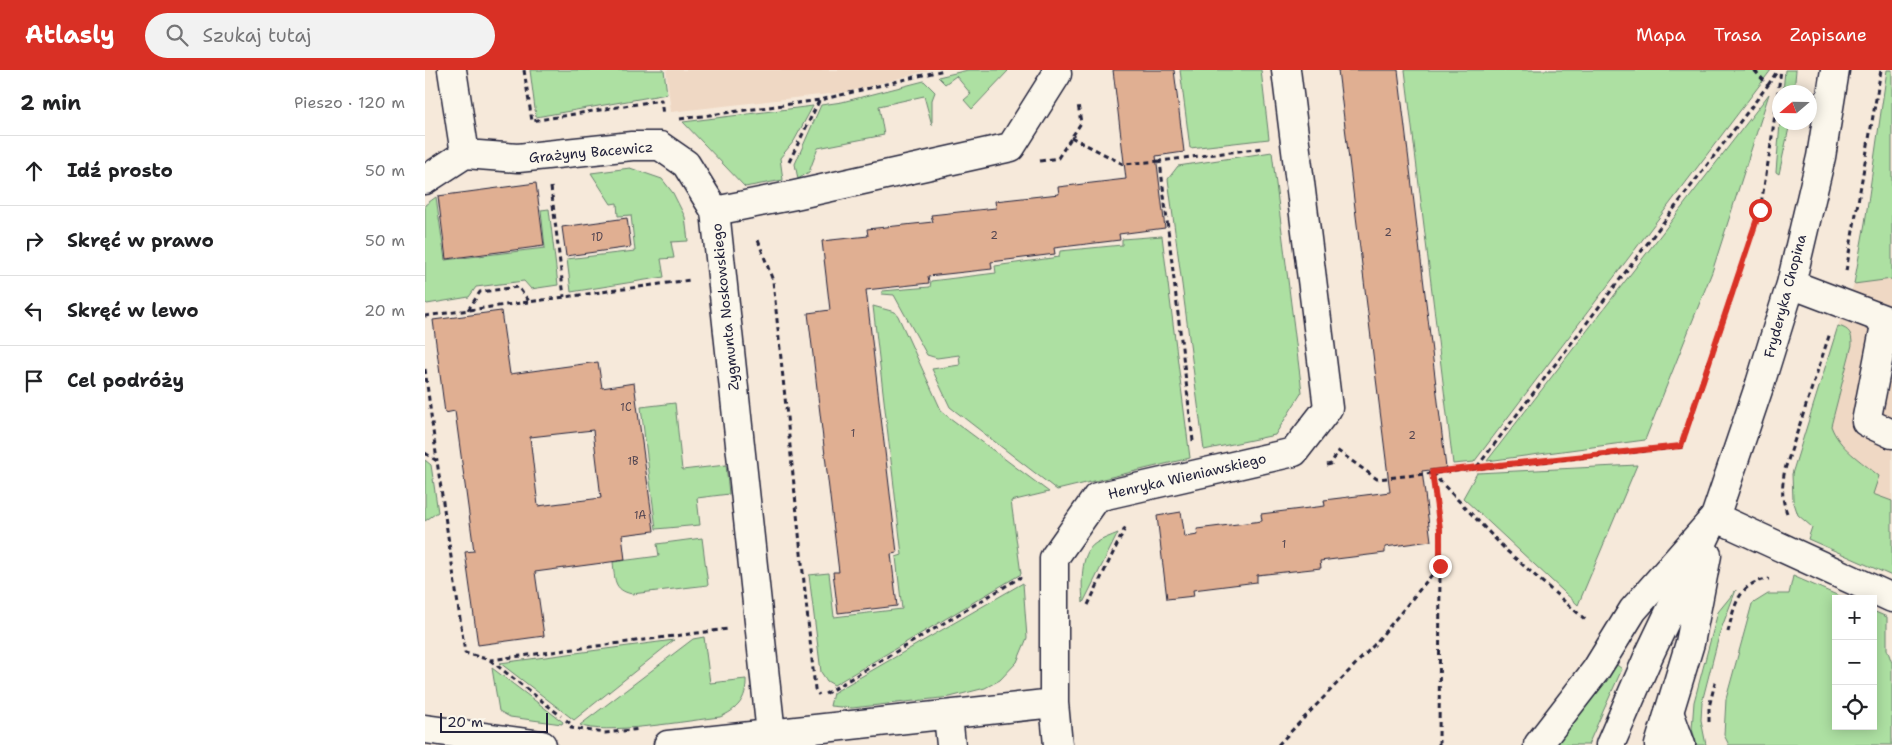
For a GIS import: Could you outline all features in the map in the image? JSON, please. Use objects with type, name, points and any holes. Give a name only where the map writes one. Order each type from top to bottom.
[{"type":"street","points":[[425,180],[465,154],[452,70]]},
{"type":"street","name":"Zygmunta Noskowskiego","points":[[771,734],[715,211],[795,196],[1011,147],[1057,74],[1056,70]]},
{"type":"street","name":"Henryka Wieniawskiego","points":[[1054,558],[1097,497],[1294,452],[1328,408],[1286,70]]},
{"type":"street","name":"Fryderyka Chopina","points":[[1610,745],[1649,654],[1715,516],[1760,384],[1791,284],[1821,157],[1835,70]]},
{"type":"street","name":"Grażyny Bacewicz","points":[[465,154],[518,158],[632,146],[660,146],[686,164],[715,211]]},
{"type":"street","points":[[1791,284],[1886,320],[1866,422],[1892,434]]},
{"type":"street","points":[[1538,745],[1596,670],[1633,610],[1715,516],[1892,598]]},
{"type":"street","name":"Fryderyka Chopina","points":[[1659,745],[1690,643],[1715,516]]},
{"type":"street","points":[[1054,558],[1054,703],[1058,745]]},
{"type":"street","points":[[668,745],[740,741],[771,734],[840,736],[948,715],[1054,703]]},
{"type":"street","points":[[1669,712],[1681,745]]},
{"type":"street","points":[[948,715],[951,745]]},
{"type":"street","points":[[425,729],[542,745]]},
{"type":"path","points":[[523,70],[531,121],[661,100],[663,122]]},
{"type":"path","points":[[673,120],[820,100],[945,70]]},
{"type":"path","points":[[1754,70],[1768,85]]},
{"type":"path","points":[[1477,468],[1779,70]]},
{"type":"path","points":[[1322,466],[1331,464],[1338,451],[1377,479],[1681,446],[1760,210],[1770,152],[1779,70]]},
{"type":"path","points":[[789,161],[820,100]]},
{"type":"path","points":[[1071,137],[1123,164],[1267,148]]},
{"type":"path","points":[[1160,161],[1194,447]]},
{"type":"path","points":[[551,183],[564,297]]},
{"type":"path","points":[[758,240],[773,281],[815,689],[819,695],[836,688],[1054,558]]},
{"type":"path","points":[[425,316],[697,279]]},
{"type":"path","points":[[469,310],[480,292],[518,287],[530,302]]},
{"type":"path","points":[[425,369],[465,653],[490,660],[572,725],[571,728],[605,733],[643,729]]},
{"type":"path","points":[[425,453],[437,461]]},
{"type":"path","points":[[1432,472],[1440,529],[1439,745]]},
{"type":"path","points":[[1432,472],[1507,551],[1595,628]]},
{"type":"path","points":[[1087,607],[1129,520]]},
{"type":"path","points":[[1278,745],[1375,645],[1440,566]]},
{"type":"path","points":[[1726,641],[1735,604],[1744,590],[1753,583],[1774,579]]},
{"type":"path","points":[[490,660],[734,629]]},
{"type":"path","points":[[1709,731],[1709,707],[1716,678]]},
{"type":"shaded area","points":[[666,70],[931,70],[847,92],[671,112]]},
{"type":"shaded area","points":[[1892,269],[1892,576],[1808,539],[1812,527],[1798,515],[1793,500],[1792,474],[1838,326],[1854,284]]},
{"type":"green space","points":[[530,70],[664,70],[667,94],[536,117]]},
{"type":"green space","points":[[968,70],[1008,71],[972,109],[964,100],[971,94],[956,76],[945,84],[938,77]]},
{"type":"green space","points":[[1180,70],[1261,70],[1269,139],[1190,148]]},
{"type":"green space","points":[[1405,70],[1771,70],[1474,462],[1453,464]]},
{"type":"green space","points":[[1785,70],[1796,70],[1795,85],[1784,85]]},
{"type":"green space","points":[[1887,70],[1892,70],[1892,279],[1854,284],[1865,223]]},
{"type":"green space","points":[[924,81],[935,92],[932,100],[932,125],[924,96],[879,106],[884,135],[818,148],[809,172],[798,179],[795,164],[821,105],[842,102]]},
{"type":"green space","points":[[1769,94],[1712,272],[1645,440],[1487,461]]},
{"type":"green space","points":[[813,106],[794,141],[780,158],[783,180],[745,187],[683,122]]},
{"type":"green space","points":[[1779,130],[1788,130],[1779,174],[1776,172]]},
{"type":"green space","points":[[1272,152],[1302,392],[1275,435],[1204,450],[1168,179],[1178,166]]},
{"type":"green space","points":[[630,168],[662,179],[673,193],[685,217],[688,241],[671,242],[674,258],[661,259],[664,277],[571,292],[567,259],[635,251],[631,215],[618,216],[617,203],[611,204],[591,173]]},
{"type":"green space","points":[[436,197],[445,260],[545,248],[541,210],[549,209],[558,285],[531,289],[524,281],[476,287],[469,297],[427,304],[425,302],[425,205]]},
{"type":"green space","points":[[1162,236],[1190,458],[1057,490],[950,407],[932,369],[960,365],[959,355],[937,358],[927,355],[894,295],[882,294],[882,291],[930,287],[931,281],[996,273],[995,266],[1059,257],[1060,251],[1122,245],[1122,239]]},
{"type":"green space","points":[[873,306],[895,312],[898,316],[942,412],[1049,492],[1011,501],[1021,574],[834,685],[827,681],[821,672],[809,575],[829,573],[834,617],[902,609],[896,557],[902,555]]},
{"type":"green space","points":[[1838,326],[1849,332],[1852,345],[1831,426],[1845,448],[1879,476],[1873,494],[1892,501],[1892,576],[1808,539],[1812,527],[1798,515],[1793,500],[1792,474]]},
{"type":"green space","points":[[675,403],[682,470],[726,465],[729,494],[697,498],[700,525],[656,529],[641,407]]},
{"type":"green space","points":[[425,460],[431,465],[438,512],[425,521]]},
{"type":"green space","points":[[1637,465],[1578,605],[1463,498],[1477,473]]},
{"type":"green space","points":[[1118,533],[1083,603],[1083,571],[1087,554],[1096,543]]},
{"type":"green space","points":[[702,538],[708,585],[632,594],[618,587],[613,562],[659,556],[657,544]]},
{"type":"green space","points":[[1793,576],[1837,595],[1832,595],[1832,730],[1877,730],[1877,613],[1887,617],[1887,649],[1892,663],[1892,745],[1729,745],[1724,735],[1726,699],[1752,604],[1768,594],[1789,594]]},
{"type":"green space","points":[[1023,583],[1027,638],[1017,662],[1000,680],[985,688],[950,697],[852,708],[830,706],[833,693]]},
{"type":"green space","points":[[1736,590],[1720,632],[1702,702],[1701,720],[1706,745],[1697,745],[1692,729],[1694,702],[1718,612]]},
{"type":"green space","points":[[704,637],[710,683],[746,679],[743,698],[731,711],[720,717],[626,728],[591,728],[580,725],[693,639]]},
{"type":"green space","points":[[674,640],[574,720],[500,663]]},
{"type":"green space","points":[[1617,665],[1622,669],[1588,745],[1555,745]]},
{"type":"green space","points":[[492,668],[563,722],[562,724],[510,717],[499,711]]},
{"type":"building","points":[[1113,70],[1174,70],[1184,152],[1156,156],[1165,228],[1119,234],[1120,240],[1054,248],[1055,254],[991,262],[992,269],[928,276],[929,283],[866,290],[897,553],[891,554],[897,606],[838,613],[833,572],[839,572],[808,313],[830,310],[822,241],[868,236],[867,229],[933,222],[931,215],[996,208],[995,201],[1059,194],[1058,187],[1126,179]]},
{"type":"building","points":[[1338,70],[1398,70],[1446,468],[1422,471],[1431,541],[1385,547],[1385,553],[1320,561],[1321,568],[1257,575],[1257,582],[1193,590],[1194,596],[1167,599],[1157,516],[1181,512],[1185,537],[1198,535],[1197,529],[1262,521],[1261,514],[1325,506],[1324,500],[1390,492]]},
{"type":"building","points":[[536,183],[544,246],[446,259],[438,196]]},
{"type":"building","points":[[627,218],[631,247],[566,256],[562,227]]},
{"type":"building","points":[[501,311],[510,374],[598,362],[602,388],[634,383],[654,531],[622,535],[625,560],[535,572],[544,636],[478,645],[465,552],[474,551],[455,411],[445,413],[433,320]],"holes":[[[593,430],[601,498],[538,506],[530,437]]]},
{"type":"route","points":[[1440,566],[1440,529],[1432,472],[1681,446],[1760,210]]}]
